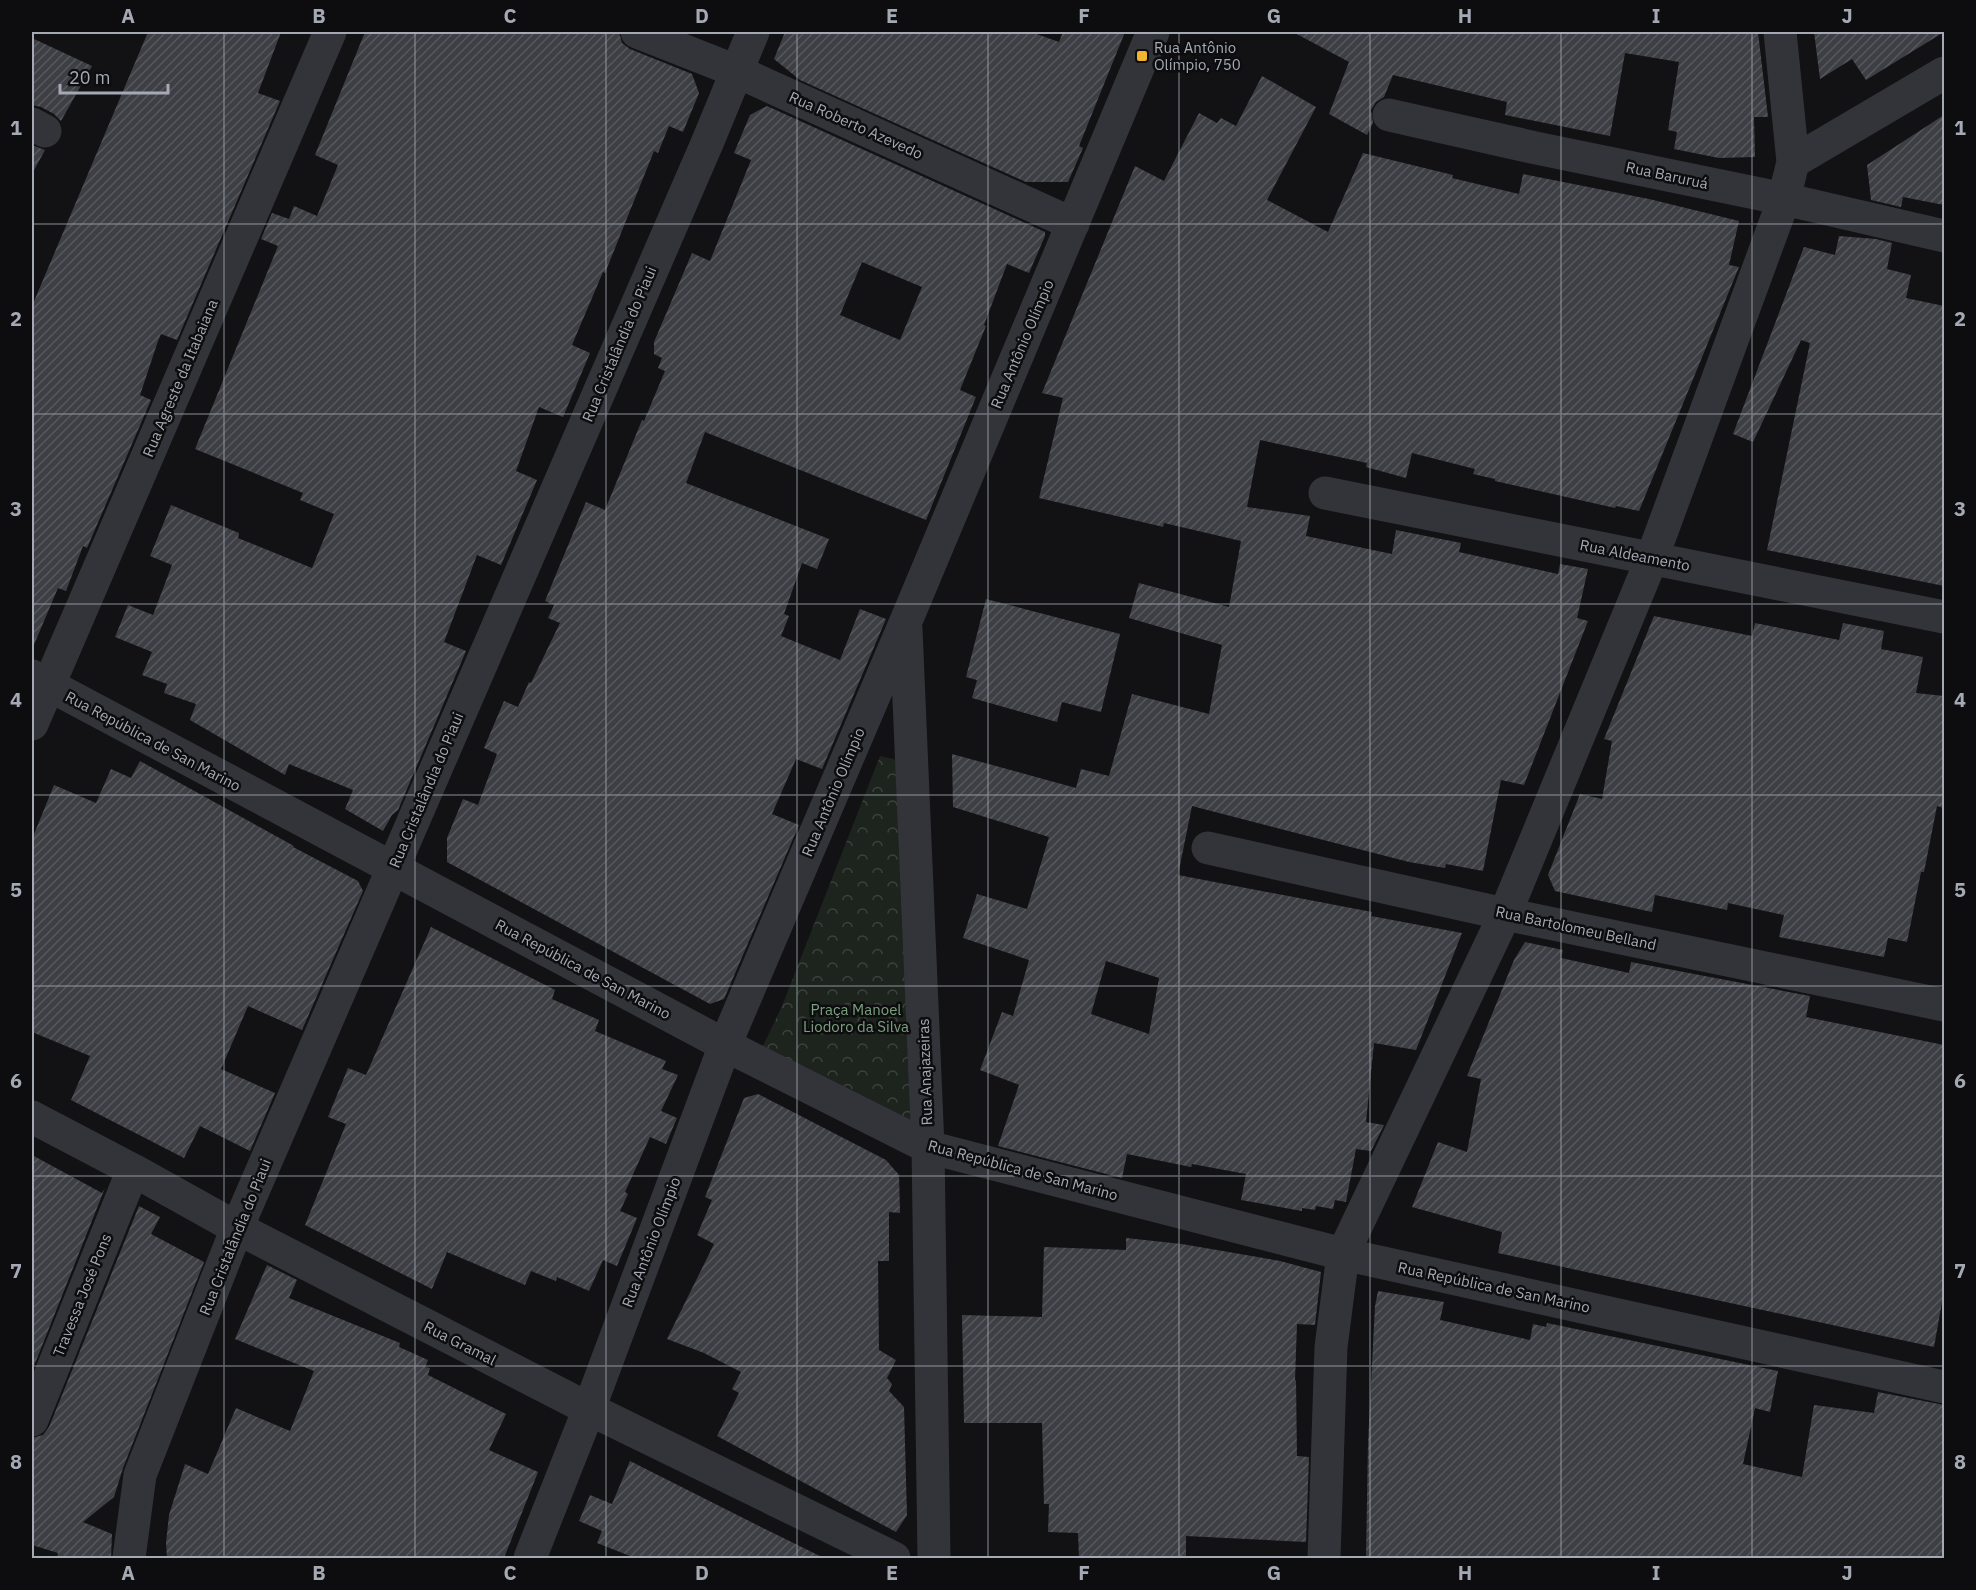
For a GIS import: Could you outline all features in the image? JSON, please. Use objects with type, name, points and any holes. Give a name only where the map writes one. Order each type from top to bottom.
[{"type":"street","name":"Rua Agreste da Itabaiana","points":[[32,724],[40,680],[330,32]]},
{"type":"street","name":"Rua Roberto Azevedo","points":[[636,32],[736,71],[1073,224]]},
{"type":"street","name":"Rua Cristalândia do Piaui","points":[[129,1558],[140,1475],[237,1228],[708,141],[753,32]]},
{"type":"street","name":"Rua Antônio Olímpio","points":[[530,1558],[589,1409],[725,1045],[1153,32]]},
{"type":"street","points":[[1324,1558],[1331,1347],[1343,1254],[1505,914],[1653,558],[1784,199],[1793,162],[1780,32]]},
{"type":"street","points":[[1793,162],[1944,73]]},
{"type":"street","name":"Rua Baruruá","points":[[1389,115],[1784,199],[1944,236]]},
{"type":"street","name":"Rua Aldeamento","points":[[1325,493],[1944,616]]},
{"type":"street","name":"Rua Anajazeiras","points":[[906,621],[928,1147],[934,1558]]},
{"type":"street","name":"Rua República de San Marino","points":[[40,680],[725,1045],[928,1147],[1343,1254],[1944,1387]]},
{"type":"street","name":"Rua Bartolomeu Belland","points":[[1208,848],[1505,914],[1944,1005]]},
{"type":"street","name":"Rua Gramal","points":[[32,1117],[237,1228],[589,1409],[894,1558]]},
{"type":"street","name":"Travessa José Pons","points":[[32,1420],[133,1170]]},
{"type":"green space","name":"Praça Manoel Liodoro da Silva","points":[[880,756],[914,764],[940,1144],[761,1050],[782,1006]]},
{"type":"building","points":[[148,32],[281,32],[258,93],[280,101],[177,340],[161,334],[140,395],[151,400],[87,548],[83,546],[66,591],[58,588],[32,647],[32,306]]},
{"type":"building","points":[[365,32],[619,32],[622,43],[630,49],[692,74],[699,93],[683,132],[669,126],[658,153],[654,151],[605,273],[603,272],[572,345],[590,353],[563,417],[539,407],[516,471],[537,480],[501,565],[477,555],[444,642],[466,651],[398,810],[392,815],[383,831],[345,809],[353,790],[289,764],[285,775],[190,720],[196,704],[164,693],[167,684],[142,675],[152,652],[115,637],[128,605],[153,615],[172,565],[150,556],[171,505],[239,533],[238,538],[312,568],[334,514],[300,500],[303,493],[195,449],[278,246],[261,239],[272,213],[289,219],[294,206],[317,216],[338,165],[315,155]]},
{"type":"building","points":[[785,32],[1031,32],[1059,42],[1063,32],[1125,32],[1079,146],[1083,148],[1068,182],[1026,182],[800,80],[774,59]]},
{"type":"building","points":[[1293,32],[1758,32],[1768,117],[1754,117],[1755,157],[1719,158],[1674,149],[1677,132],[1668,130],[1679,62],[1625,53],[1610,136],[1505,115],[1507,102],[1393,75],[1384,97],[1376,102],[1371,110],[1373,123],[1367,135],[1329,114],[1349,62]]},
{"type":"building","points":[[1814,32],[1944,32],[1866,80],[1852,59],[1820,79]]},
{"type":"building","points":[[32,38],[92,66],[61,121],[54,114],[32,105]]},
{"type":"building","points":[[1262,76],[1316,107],[1267,200],[1328,232],[1363,153],[1519,194],[1523,174],[1649,199],[1739,221],[1729,265],[1739,267],[1639,511],[1616,506],[1615,508],[1495,481],[1495,479],[1473,474],[1475,469],[1412,453],[1406,478],[1366,467],[1367,463],[1260,440],[1247,507],[1310,516],[1306,536],[1392,554],[1396,530],[1461,543],[1459,552],[1558,574],[1560,564],[1588,569],[1577,618],[1588,621],[1524,785],[1501,780],[1483,871],[1446,864],[1445,868],[1409,862],[1192,806],[1178,875],[1372,912],[1371,916],[1462,933],[1416,1050],[1374,1043],[1366,1122],[1384,1125],[1371,1151],[1356,1149],[1346,1202],[1335,1200],[1333,1209],[1316,1206],[1315,1210],[1302,1208],[1302,1211],[1241,1200],[1246,1174],[1192,1164],[1191,1167],[1127,1154],[1122,1178],[998,1146],[1019,1085],[980,1070],[1002,1012],[1013,1016],[1029,960],[963,938],[977,894],[1027,909],[1049,837],[953,807],[952,754],[1076,788],[1081,769],[1109,776],[1132,694],[1209,714],[1222,645],[1129,618],[1139,583],[1229,607],[1241,541],[1164,523],[1163,527],[1039,498],[1063,398],[1042,393],[1135,166],[1164,181],[1199,113],[1217,123],[1221,118],[1236,126]],"holes":[[[1106,961],[1159,978],[1149,1034],[1091,1014]]]},
{"type":"building","points":[[767,106],[1045,232],[1045,236],[1029,273],[1007,264],[984,325],[986,326],[960,390],[976,397],[926,520],[705,432],[686,483],[829,539],[817,569],[802,563],[784,614],[789,616],[781,636],[840,660],[860,609],[886,619],[822,769],[796,759],[772,814],[799,825],[724,999],[710,1004],[447,862],[447,838],[463,799],[478,805],[497,754],[484,748],[504,701],[518,707],[560,623],[548,618],[554,605],[545,601],[586,502],[605,510],[642,420],[644,421],[665,371],[658,368],[662,358],[654,354],[654,342],[692,253],[710,261],[751,160],[734,153],[750,115]],"holes":[[[862,262],[922,287],[900,340],[840,315]]]},
{"type":"building","points":[[1944,115],[1944,205],[1903,197],[1901,207],[1871,200],[1867,165]]},
{"type":"building","points":[[32,145],[45,150],[32,174]]},
{"type":"building","points":[[1839,236],[1876,239],[1892,243],[1887,269],[1911,275],[1906,298],[1944,306],[1944,586],[1767,550],[1810,343],[1801,340],[1753,442],[1733,434],[1804,247],[1835,255]]},
{"type":"building","points":[[986,599],[1120,634],[1101,712],[1062,702],[1057,722],[972,698],[977,680],[966,677]]},
{"type":"building","points":[[1654,616],[1752,636],[1755,623],[1839,640],[1843,623],[1884,631],[1881,649],[1923,657],[1916,693],[1944,696],[1944,808],[1937,806],[1907,942],[1888,938],[1884,957],[1779,937],[1784,915],[1728,903],[1727,910],[1655,895],[1652,912],[1555,891],[1548,875],[1580,794],[1602,799],[1612,741],[1604,739]]},
{"type":"building","points":[[140,761],[358,881],[363,891],[302,1030],[248,1006],[221,1069],[275,1093],[250,1151],[200,1126],[184,1158],[71,1100],[90,1056],[32,1032],[32,839],[54,785],[96,803],[111,769],[131,778]]},
{"type":"building","points":[[431,927],[555,990],[552,999],[599,1020],[595,1031],[666,1061],[662,1069],[678,1075],[661,1111],[677,1118],[666,1144],[650,1137],[625,1192],[628,1194],[620,1211],[637,1218],[617,1266],[603,1260],[589,1291],[557,1277],[556,1281],[531,1271],[525,1285],[447,1252],[432,1289],[305,1225],[346,1124],[328,1117],[348,1068],[366,1075]]},
{"type":"building","points":[[1525,942],[1563,950],[1561,958],[1629,973],[1631,962],[1810,996],[1806,1017],[1944,1045],[1944,1291],[1934,1347],[1498,1253],[1502,1232],[1412,1207],[1438,1142],[1467,1152],[1481,1079],[1467,1076],[1514,960]]},
{"type":"building","points":[[758,1094],[886,1160],[899,1175],[900,1213],[889,1212],[889,1261],[878,1261],[879,1350],[896,1360],[887,1378],[892,1384],[889,1391],[904,1407],[907,1515],[896,1532],[717,1436],[739,1393],[732,1389],[741,1372],[704,1353],[667,1339],[714,1244],[697,1235],[712,1200],[705,1197],[744,1098]]},
{"type":"building","points":[[32,1155],[102,1193],[105,1188],[32,1371]]},
{"type":"building","points":[[139,1206],[160,1217],[151,1234],[204,1262],[123,1468],[114,1497],[83,1522],[112,1534],[111,1558],[57,1558],[58,1553],[32,1545],[32,1438],[43,1435],[49,1427]]},
{"type":"building","points":[[1126,1238],[1182,1244],[1280,1261],[1321,1272],[1315,1325],[1297,1324],[1295,1380],[1297,1456],[1309,1457],[1306,1542],[1186,1536],[1186,1558],[1079,1558],[1078,1533],[1048,1532],[1049,1504],[1044,1504],[1042,1423],[964,1423],[962,1315],[1042,1317],[1044,1247],[1126,1250]]},
{"type":"building","points":[[267,1265],[297,1280],[289,1298],[400,1343],[399,1347],[428,1360],[425,1367],[430,1368],[428,1375],[506,1414],[489,1450],[538,1472],[504,1558],[167,1558],[169,1515],[185,1464],[208,1474],[236,1408],[290,1431],[314,1371],[235,1339]]},
{"type":"building","points":[[1378,1291],[1444,1302],[1440,1320],[1530,1340],[1533,1324],[1546,1327],[1547,1323],[1778,1371],[1770,1412],[1755,1408],[1743,1464],[1802,1477],[1814,1405],[1874,1413],[1878,1392],[1944,1405],[1944,1558],[1366,1558],[1368,1443],[1375,1306]]},
{"type":"building","points":[[630,1461],[824,1558],[635,1558],[597,1543],[602,1531],[579,1521],[590,1495],[612,1504]]},
{"type":"place","name":"Rua Antônio Olímpio, 750","points":[[1142,56]]}]
